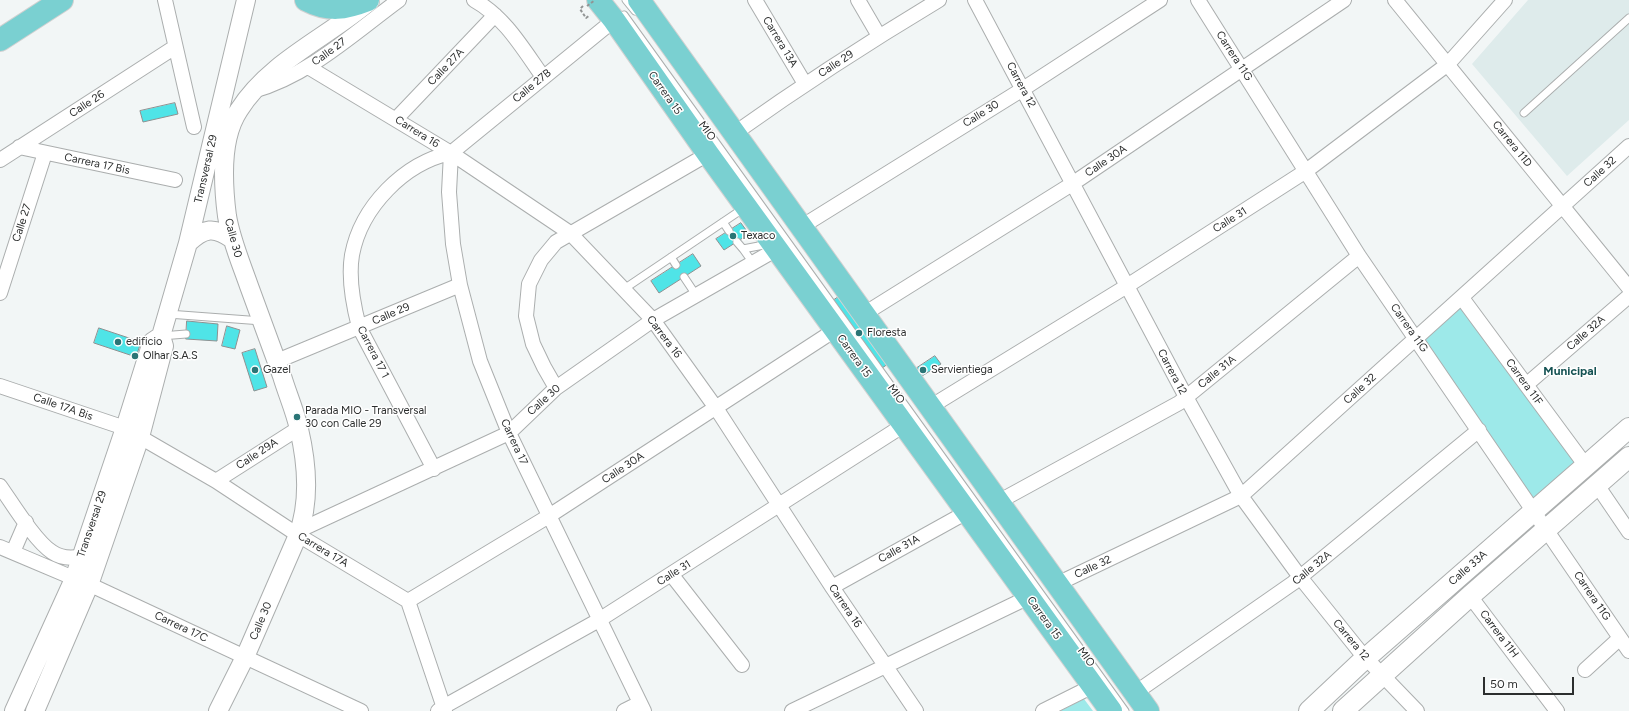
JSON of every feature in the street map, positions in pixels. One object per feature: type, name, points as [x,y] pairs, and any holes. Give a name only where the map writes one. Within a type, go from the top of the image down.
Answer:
[{"type":"main road","points":[[0,40],[62,0]]},
{"type":"main road","points":[[306,0],[315,5],[331,9],[346,8],[370,0]]},
{"type":"main road","name":"Carrera 15","points":[[593,2],[617,15],[708,154],[1111,711]]},
{"type":"main road","points":[[638,7],[735,133],[1057,584],[1133,705],[1148,711]]},
{"type":"main road","name":"Calle 33A","points":[[1309,711],[1366,658],[1533,510],[1629,428]]},
{"type":"main road","name":"Calle 33A","points":[[1342,711],[1470,596],[1629,457]]},
{"type":"street","points":[[165,0],[194,128]]},
{"type":"street","name":"Transversal 29","points":[[35,711],[81,582],[82,556],[133,432],[164,346],[161,336],[188,243],[246,0]]},
{"type":"street","name":"Calle 30","points":[[218,711],[245,657],[299,532],[304,515],[306,491],[305,466],[299,428],[277,362],[232,239],[227,216],[224,189],[224,158],[228,136],[238,111],[252,92],[269,74],[351,17],[370,0]]},
{"type":"street","name":"Calle 27","points":[[252,92],[275,84],[308,67],[399,0]]},
{"type":"street","points":[[474,0],[495,15],[509,30],[543,77]]},
{"type":"street","name":"Carrera 13A","points":[[755,0],[805,84]]},
{"type":"street","points":[[858,0],[879,36]]},
{"type":"street","name":"Calle 29","points":[[735,133],[805,84],[879,36],[939,0]]},
{"type":"street","name":"Carrera 12","points":[[975,0],[1126,286],[1241,496],[1300,577],[1366,658],[1381,676],[1417,711]]},
{"type":"street","name":"Calle 30","points":[[801,227],[1023,89],[1160,0]]},
{"type":"street","name":"Carrera 11G","points":[[1198,0],[1359,256],[1629,651]]},
{"type":"street","name":"Calle 30A","points":[[864,314],[1072,184],[1344,0]]},
{"type":"street","name":"Carrera 11D","points":[[1395,0],[1629,288]]},
{"type":"street","name":"Calle 31","points":[[930,407],[1126,286],[1306,171],[1448,64],[1505,0]]},
{"type":"street","name":"Calle 27A","points":[[396,119],[495,15]]},
{"type":"street","name":"Calle 27B","points":[[451,153],[617,15]]},
{"type":"street","name":"Calle 26","points":[[0,160],[175,47]]},
{"type":"street","name":"Carrera 16","points":[[308,67],[451,153],[570,233],[624,289],[653,320],[716,408],[832,587],[916,711]]},
{"type":"street","name":"Calle 32","points":[[1057,584],[1241,496],[1629,146]]},
{"type":"street","name":"Carrera 17 Bis","points":[[19,148],[175,180]]},
{"type":"street","name":"Calle 27","points":[[0,293],[45,153]]},
{"type":"street","name":"Carrera 17","points":[[451,153],[449,200],[453,244],[460,285],[480,361],[508,433],[642,707]]},
{"type":"street","name":"Carrera 17 1","points":[[434,469],[359,327],[351,284],[352,255],[361,224],[380,197],[404,174],[435,156],[451,153]]},
{"type":"street","points":[[556,388],[533,344],[526,316],[528,284],[542,260],[556,242],[570,233],[708,154]]},
{"type":"street","points":[[188,243],[199,233],[210,230],[222,232],[232,239]]},
{"type":"street","name":"Calle 30","points":[[299,532],[508,433],[556,388],[653,320],[752,263],[775,246]]},
{"type":"street","name":"Calle 31A","points":[[998,502],[1179,403],[1359,256]]},
{"type":"street","name":"Calle 29","points":[[277,362],[460,285]]},
{"type":"street","name":"Calle 32A","points":[[1526,385],[1629,296]]},
{"type":"street","name":"Carrera 11F","points":[[1462,298],[1586,466]]},
{"type":"street","name":"Calle 30A","points":[[408,601],[549,516],[835,330]]},
{"type":"street","name":"Calle 17A Bis","points":[[0,386],[133,432]]},
{"type":"street","name":"Calle 31","points":[[442,710],[599,620],[904,425]]},
{"type":"street","name":"Calle 29A","points":[[216,481],[299,428]]},
{"type":"street","name":"Calle 32A","points":[[1133,705],[1300,577],[1479,430]]},
{"type":"street","name":"Transversal 29","points":[[14,711],[81,582],[101,552],[133,432]]},
{"type":"street","name":"Carrera 17A","points":[[133,432],[299,532],[408,601]]},
{"type":"street","points":[[1597,485],[1629,532]]},
{"type":"street","points":[[0,486],[26,522],[51,551],[67,558],[101,552]]},
{"type":"street","name":"Calle 31A","points":[[832,587],[967,512]]},
{"type":"street","points":[[6,550],[26,522]]},
{"type":"street","name":"Carrera 17C","points":[[6,550],[81,582],[361,711]]},
{"type":"street","points":[[671,574],[742,665]]},
{"type":"street","name":"Carrera 11H","points":[[1470,596],[1557,711]]},
{"type":"street","points":[[792,711],[1029,597]]},
{"type":"street","points":[[408,601],[442,710]]},
{"type":"street","points":[[1584,670],[1620,638]]},
{"type":"street","points":[[1043,711],[1093,686]]},
{"type":"street","points":[[624,711],[642,707]]},
{"type":"lane","points":[[626,0],[638,7]]},
{"type":"lane","name":"MIO","points":[[617,15],[1133,705]]},
{"type":"lane","points":[[1524,113],[1629,18]]},
{"type":"lane","points":[[624,289],[746,207]]},
{"type":"lane","points":[[723,222],[729,231]]},
{"type":"lane","points":[[737,242],[752,263]]},
{"type":"lane","points":[[742,249],[775,246]]},
{"type":"lane","points":[[671,258],[676,265]]},
{"type":"lane","points":[[684,277],[696,295]]},
{"type":"lane","points":[[167,314],[212,320],[262,321]]},
{"type":"lane","points":[[161,336],[186,334]]},
{"type":"lane","name":"MIO","points":[[1024,551],[1133,705]]},
{"type":"shaded area","points":[[1528,0],[1629,0],[1629,120],[1567,176],[1472,64]]},
{"type":"shaded area","points":[[1462,298],[1586,466],[1533,510],[1416,338]]},
{"type":"shaded area","points":[[1084,699],[1093,711],[1060,711]]},
{"type":"building","points":[[175,103],[178,114],[143,122],[140,111]]},
{"type":"building","points":[[741,223],[749,234],[724,250],[716,239]]},
{"type":"building","points":[[693,254],[701,266],[659,293],[651,281]]},
{"type":"building","name":"Floresta","points":[[840,296],[888,364],[879,370],[831,302]]},
{"type":"building","points":[[187,321],[218,324],[217,341],[186,339]]},
{"type":"building","name":"Gazel","points":[[227,326],[240,330],[235,349],[222,346]]},
{"type":"building","name":"edificio","points":[[99,328],[141,342],[136,357],[94,343]]},
{"type":"building","name":"Gazel","points":[[255,349],[267,387],[254,391],[242,353]]},
{"type":"building","points":[[935,356],[941,364],[922,376],[917,368]]},
{"type":"place","name":"Texaco","points":[[733,236]]},
{"type":"place","name":"Floresta","points":[[859,333]]},
{"type":"place","name":"edificio","points":[[118,342]]},
{"type":"place","name":"Olhar S.A.S","points":[[135,356]]},
{"type":"place","name":"Gazel","points":[[255,370]]},
{"type":"place","name":"Servientiega","points":[[923,370]]},
{"type":"place","name":"Parada MIO - Transversal 30 con Calle 29","points":[[297,417]]},
{"type":"district","name":"Municipal","points":[[1570,371]]}]
